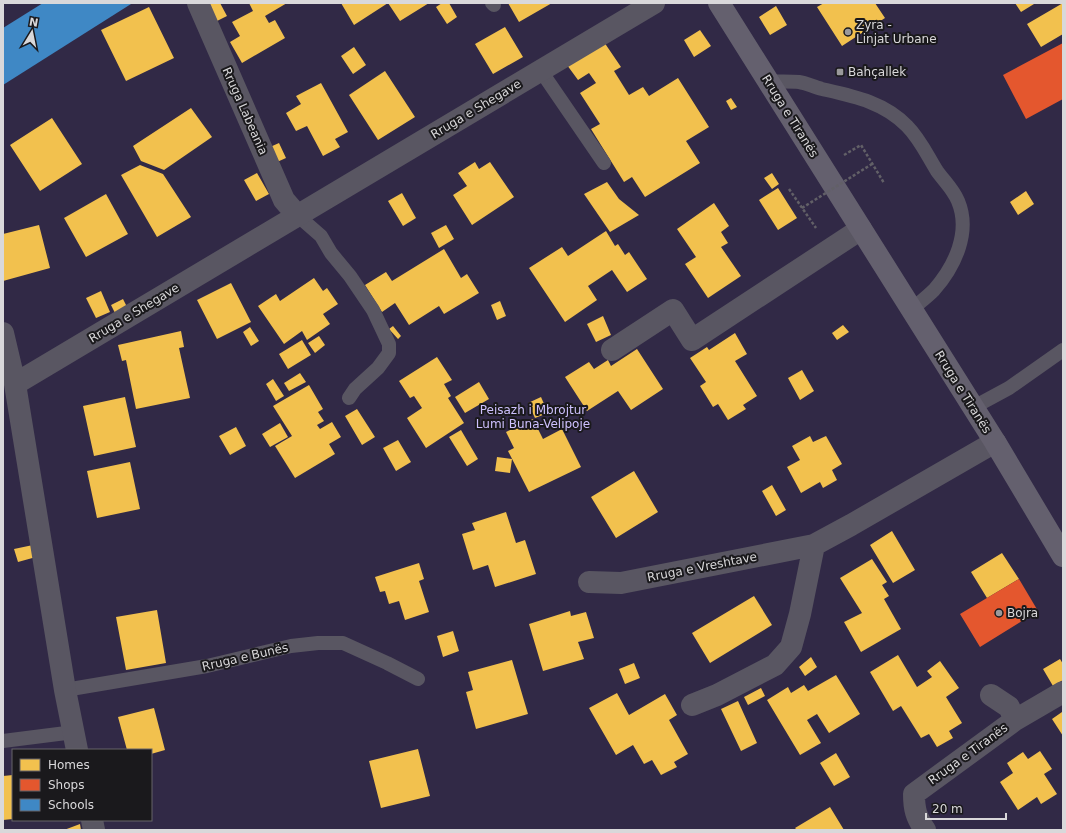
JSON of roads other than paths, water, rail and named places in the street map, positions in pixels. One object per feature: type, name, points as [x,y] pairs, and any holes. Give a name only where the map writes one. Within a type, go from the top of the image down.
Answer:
[{"type":"main road","name":"Rruga e Tiranës","points":[[719,3],[972,408],[995,442],[1063,556]]},
{"type":"street","name":"Rruga Labeania","points":[[198,3],[284,200],[297,215]]},
{"type":"street","name":"Rruga e Shegave","points":[[15,384],[654,3]]},
{"type":"street","points":[[612,350],[673,310],[692,340],[861,229]]},
{"type":"street","points":[[3,333],[15,384],[65,690],[75,741]]},
{"type":"street","name":"Rruga e Vreshtave","points":[[589,582],[621,584],[814,545],[995,442]]},
{"type":"street","points":[[692,705],[718,695],[775,665],[791,647],[800,614],[814,545]]},
{"type":"street","name":"Rruga e Tiranës","points":[[925,830],[917,819],[914,808],[914,794],[1015,720],[1063,692]]},
{"type":"street","name":"Rruga e Tiranës","points":[[991,695],[1009,707],[1015,720]]},
{"type":"lane","points":[[541,70],[604,163]]},
{"type":"lane","points":[[768,81],[800,82],[857,97],[886,109],[908,126],[924,146],[941,176],[952,189],[962,213],[960,247],[934,290],[911,310]]},
{"type":"lane","points":[[297,215],[321,236],[331,253],[350,276],[373,310],[389,344],[389,354],[378,368],[355,389],[349,398]]},
{"type":"lane","points":[[972,408],[1009,388],[1063,350]]},
{"type":"lane","name":"Rruga e Bunës","points":[[65,690],[207,666],[291,646],[318,643],[343,643],[387,662],[418,679]]},
{"type":"lane","points":[[3,741],[75,741]]},
{"type":"place","name":"Zyra - Linjat Urbane","points":[[848,32]]},
{"type":"place","name":"Bahçallek","points":[[840,72]]},
{"type":"place","name":"Bojra","points":[[999,613]]},
{"type":"park label","name":"Peisazh i Mbrojtur Lumi Buna-Velipoje","points":[[533,417]]}]
